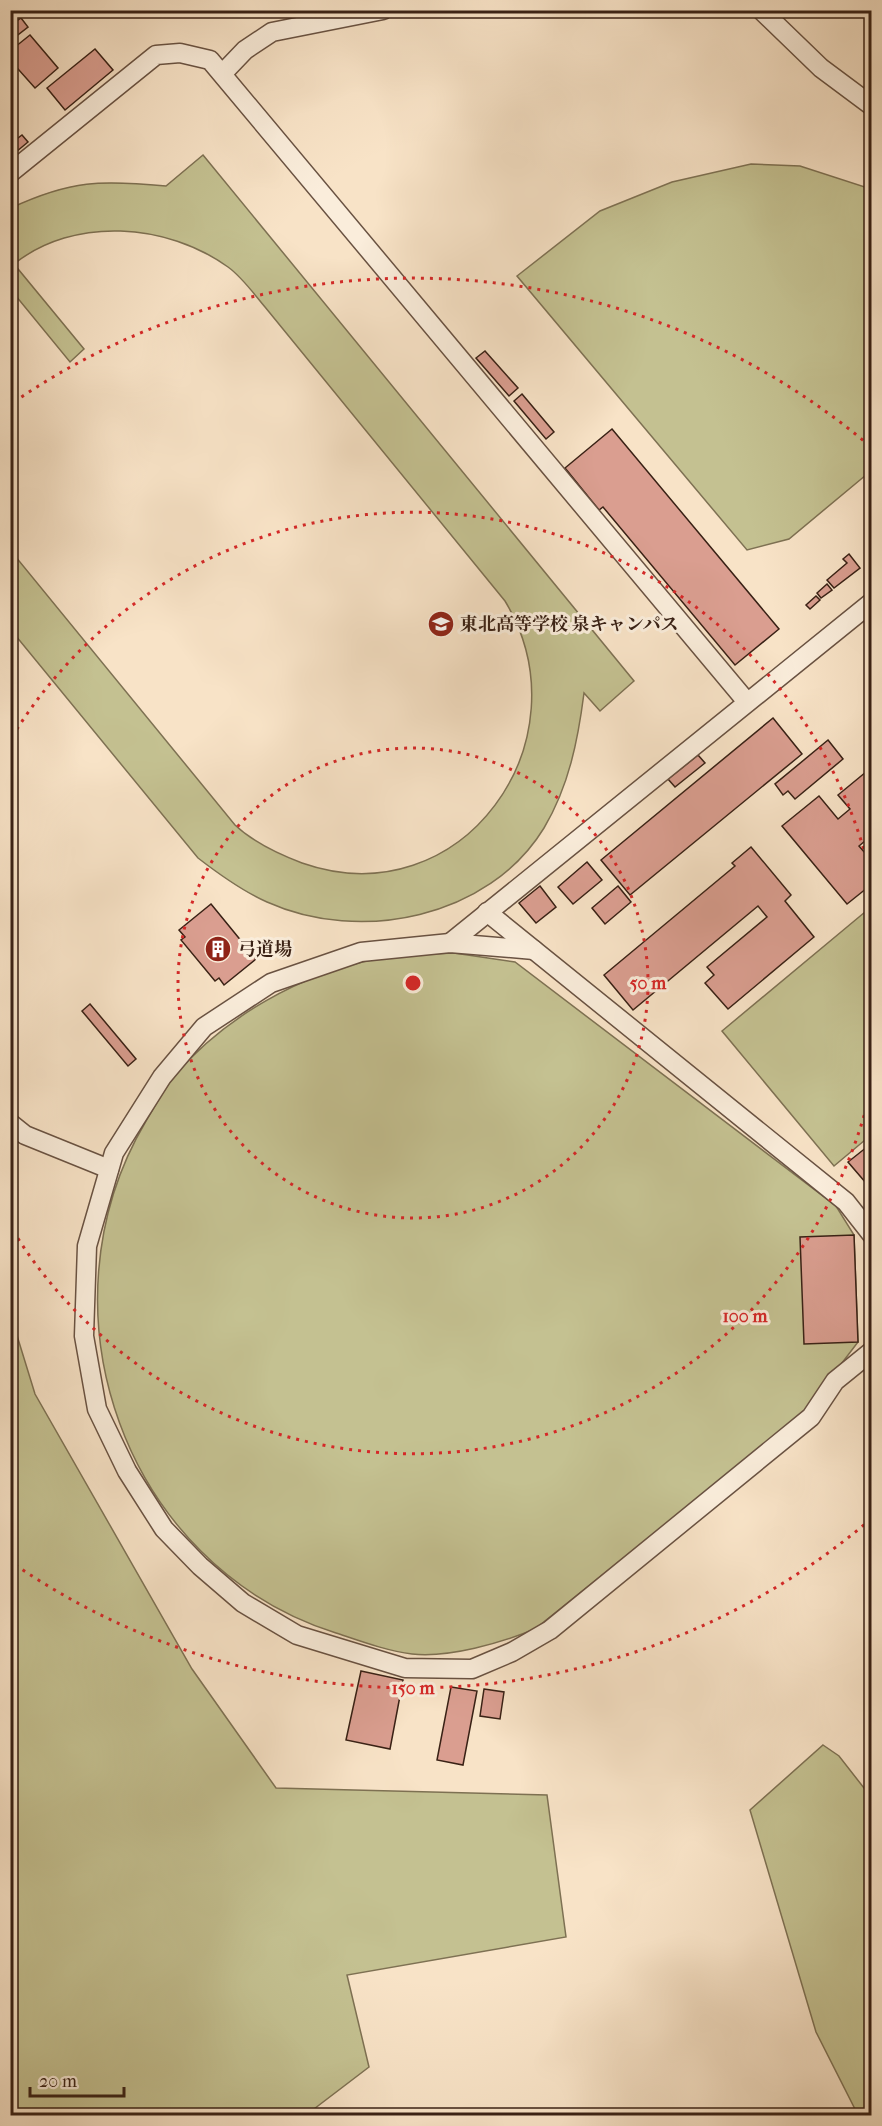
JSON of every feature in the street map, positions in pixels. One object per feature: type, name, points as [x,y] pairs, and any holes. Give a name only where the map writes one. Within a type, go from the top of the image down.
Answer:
[{"type":"lane","points":[[223,73],[245,50],[272,32],[383,10]]},
{"type":"lane","points":[[761,10],[821,68],[872,106]]},
{"type":"lane","points":[[10,173],[156,55],[180,53],[210,60],[747,702]]},
{"type":"lane","points":[[450,943],[872,602]]},
{"type":"lane","points":[[487,912],[846,1202],[872,1235]]},
{"type":"lane","points":[[534,950],[450,943],[361,952],[271,983],[261,989],[204,1027],[162,1077],[114,1153],[109,1168],[87,1246],[84,1336],[97,1409],[127,1471],[164,1529],[200,1566],[243,1603],[297,1635],[405,1668],[472,1669],[512,1652],[550,1630],[812,1417],[835,1381],[872,1351]]},
{"type":"lane","points":[[10,1123],[25,1135],[109,1168]]},
{"type":"shaded area","points":[[203,155],[634,681],[600,711],[584,693],[579,728],[560,796],[544,828],[520,859],[491,883],[457,902],[420,914],[381,921],[342,921],[303,915],[267,902],[240,888],[198,858],[11,630],[11,551],[235,825],[267,847],[302,863],[360,874],[413,865],[459,841],[495,805],[520,760],[531,708],[527,654],[505,601],[238,276],[204,252],[177,241],[149,234],[121,231],[92,232],[64,238],[38,249],[14,264],[84,349],[70,362],[11,290],[11,208],[51,192],[87,184],[123,183],[166,186]]},
{"type":"shaded area","points":[[751,164],[800,166],[871,189],[872,470],[789,539],[747,550],[517,276],[600,211],[672,182]]},
{"type":"shaded area","points":[[871,907],[871,1135],[834,1166],[722,1031]]},
{"type":"shaded area","points":[[454,953],[515,962],[836,1206],[854,1235],[858,1342],[803,1414],[535,1629],[475,1648],[427,1655],[403,1653],[336,1633],[262,1600],[201,1551],[153,1491],[120,1423],[101,1348],[99,1271],[113,1195],[146,1121],[171,1080],[195,1054],[241,1017],[266,1001],[320,975],[385,957]]},
{"type":"shaded area","points":[[11,1316],[35,1394],[192,1669],[276,1788],[547,1795],[566,1937],[347,1975],[369,2067],[306,2115],[11,2115]]},
{"type":"shaded area","points":[[823,1745],[839,1756],[871,1797],[871,2115],[858,2115],[816,2032],[750,1810]]},
{"type":"building","points":[[21,18],[28,27],[10,41],[10,26]]},
{"type":"building","points":[[30,35],[58,68],[35,88],[10,60],[10,51]]},
{"type":"building","points":[[95,49],[113,70],[65,110],[47,88]]},
{"type":"building","points":[[22,135],[28,142],[10,157],[10,144]]},
{"type":"building","points":[[485,351],[518,388],[509,396],[476,358]]},
{"type":"building","points":[[522,394],[554,432],[546,439],[514,401]]},
{"type":"building","points":[[612,429],[779,629],[735,665],[603,507],[599,510],[565,468]]},
{"type":"building","points":[[849,554],[860,568],[834,588],[827,580],[847,563],[843,559]]},
{"type":"building","points":[[827,584],[832,590],[821,598],[817,593]]},
{"type":"building","points":[[816,596],[820,600],[810,609],[806,605]]},
{"type":"building","points":[[773,718],[802,754],[630,895],[601,860]]},
{"type":"building","points":[[828,740],[843,759],[795,799],[788,791],[783,795],[775,784]]},
{"type":"building","points":[[698,755],[705,763],[675,787],[668,779]]},
{"type":"building","points":[[872,767],[872,835],[859,846],[872,861],[872,884],[847,904],[782,826],[819,796],[838,819],[850,809],[838,795]]},
{"type":"building","points":[[751,847],[791,895],[785,901],[814,937],[728,1009],[705,983],[714,975],[707,967],[767,917],[758,906],[633,1010],[604,975],[735,866],[732,863]]},
{"type":"building","points":[[587,862],[602,880],[573,904],[558,887]]},
{"type":"building","points":[[540,886],[556,907],[536,923],[519,903]]},
{"type":"building","points":[[618,886],[631,902],[605,924],[592,908]]},
{"type":"building","name":"弓道場","points":[[211,904],[256,959],[224,985],[219,978],[215,981],[181,940],[185,937],[179,930]]},
{"type":"building","points":[[90,1004],[136,1059],[128,1066],[82,1011]]},
{"type":"building","points":[[872,1143],[872,1190],[848,1162]]},
{"type":"building","points":[[854,1235],[858,1342],[804,1344],[800,1237]]},
{"type":"building","points":[[361,1671],[403,1680],[390,1749],[346,1740]]},
{"type":"building","points":[[451,1687],[477,1691],[463,1765],[437,1760]]},
{"type":"building","points":[[484,1689],[504,1692],[500,1719],[480,1716]]},
{"type":"place","name":"東北高等学校 泉キャンパス","points":[[441,624]]},
{"type":"place","name":"弓道場","points":[[218,949]]}]
